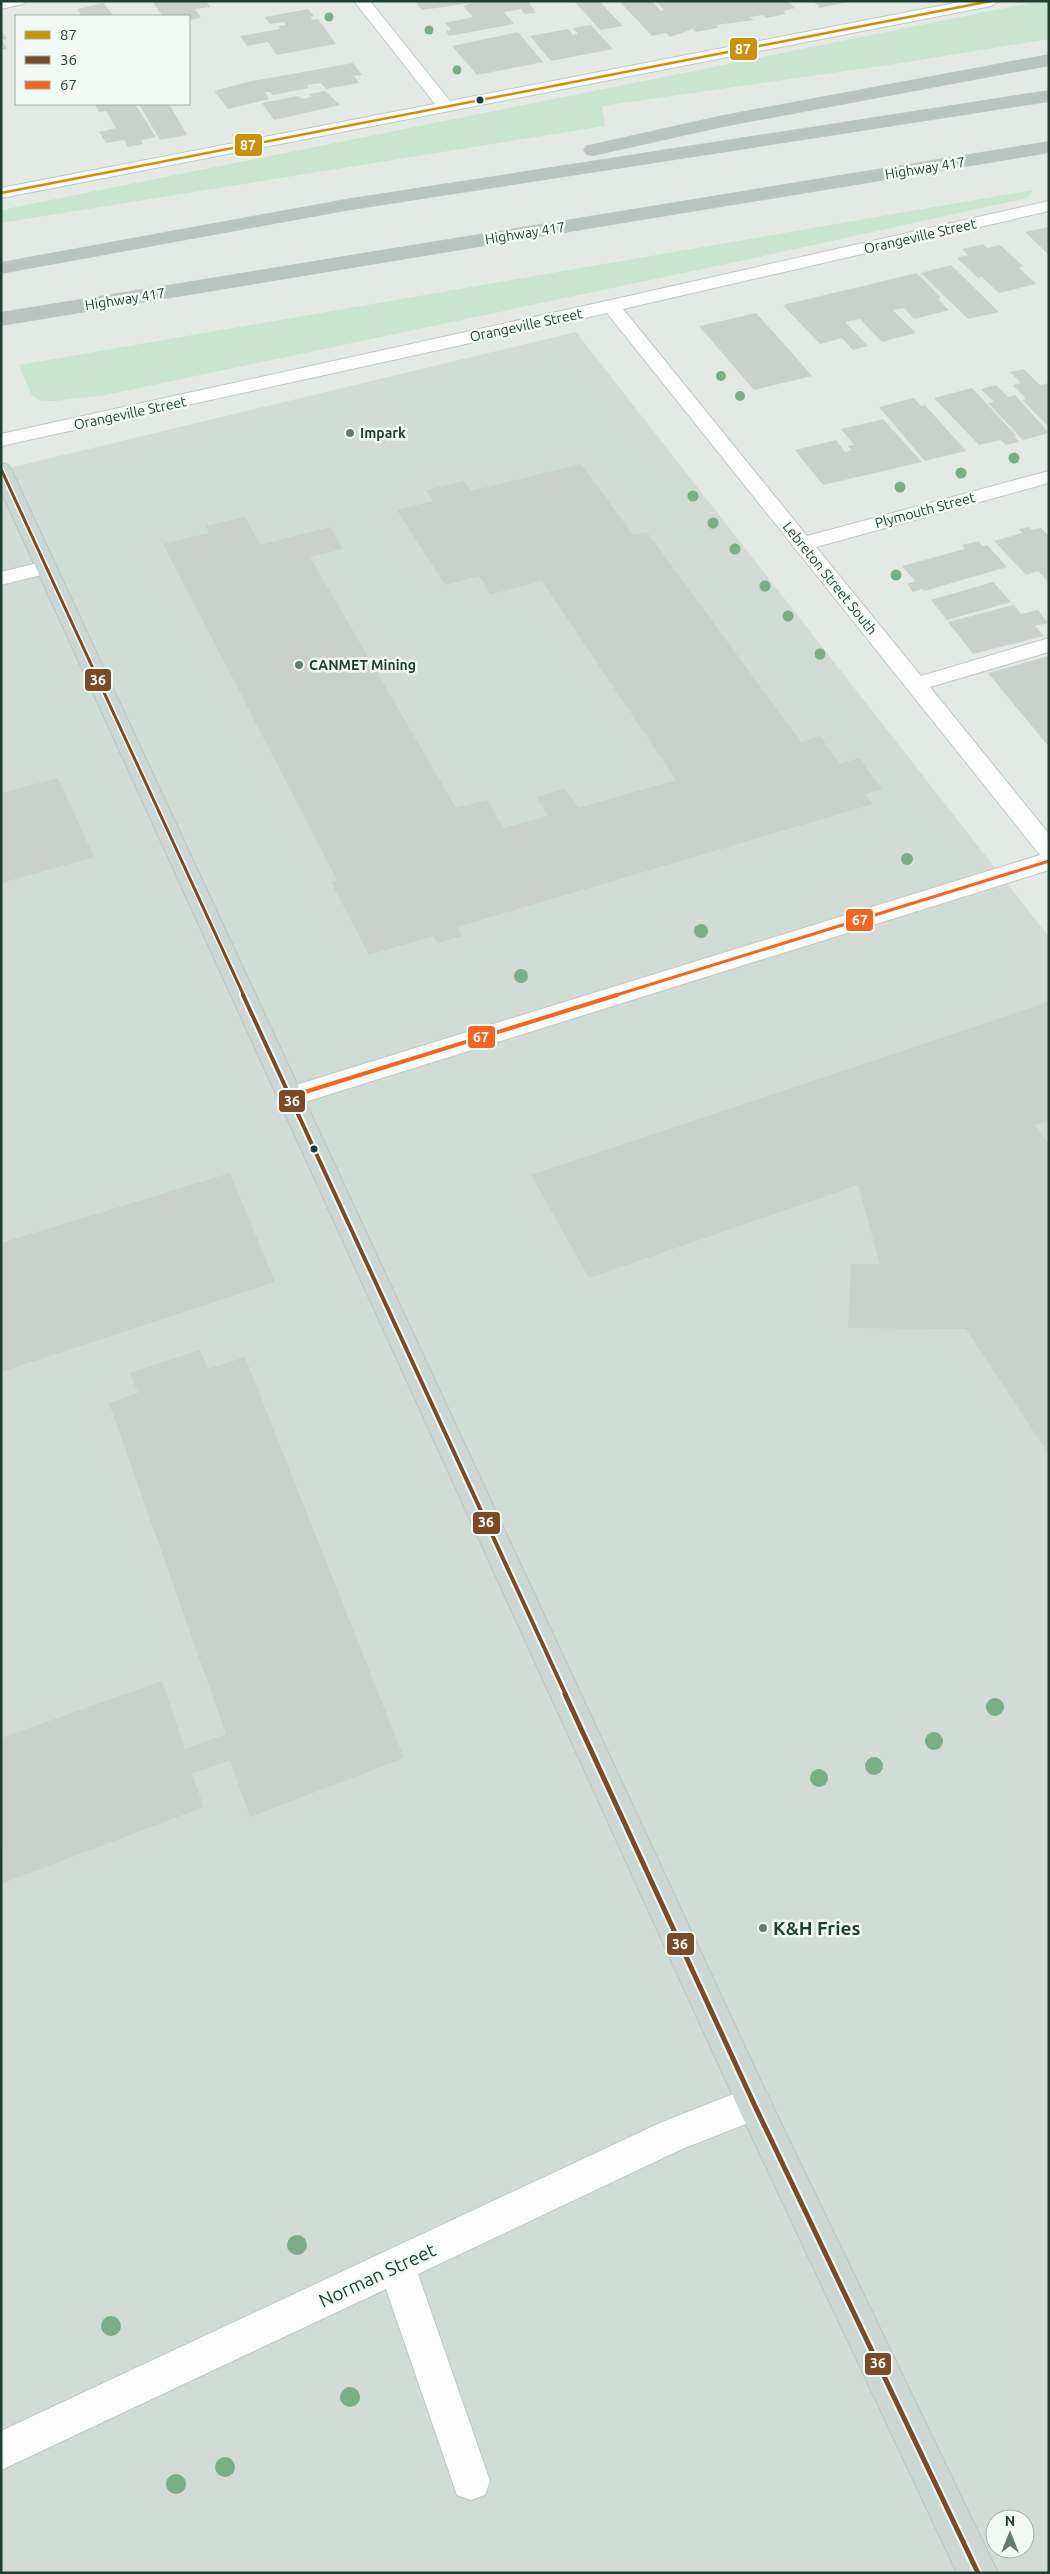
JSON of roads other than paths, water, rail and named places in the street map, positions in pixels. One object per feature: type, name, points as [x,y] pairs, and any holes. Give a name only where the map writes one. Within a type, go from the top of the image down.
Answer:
[{"type":"highway","points":[[345,205],[723,121],[1049,60]]},
{"type":"highway","points":[[1,268],[345,205],[1049,96]]},
{"type":"highway","name":"Highway 417","points":[[1,319],[1049,147]]},
{"type":"highway","points":[[932,167],[1049,157]]},
{"type":"main road","points":[[1,469],[292,1096],[754,2104],[978,2573]]},
{"type":"street","points":[[1,4],[17,1]]},
{"type":"street","points":[[362,1],[445,106]]},
{"type":"street","points":[[1,193],[445,106],[938,6],[991,1]]},
{"type":"street","name":"Orangeville Street","points":[[1,440],[611,306],[1049,206]]},
{"type":"street","name":"Lebreton Street South","points":[[611,306],[1049,850]]},
{"type":"street","name":"Plymouth Street","points":[[802,544],[1049,477]]},
{"type":"street","points":[[1,579],[46,567]]},
{"type":"street","points":[[917,684],[1049,645]]},
{"type":"street","points":[[292,1096],[1049,861]]},
{"type":"street","name":"Norman Street","points":[[1,2452],[674,2134],[754,2104]]},
{"type":"street","points":[[397,2266],[471,2481]]},
{"type":"place","name":"Impark","points":[[350,433]]},
{"type":"place","name":"CANMET Mining","points":[[299,665]]},
{"type":"place","name":"K&H Fries","points":[[763,1928]]}]
